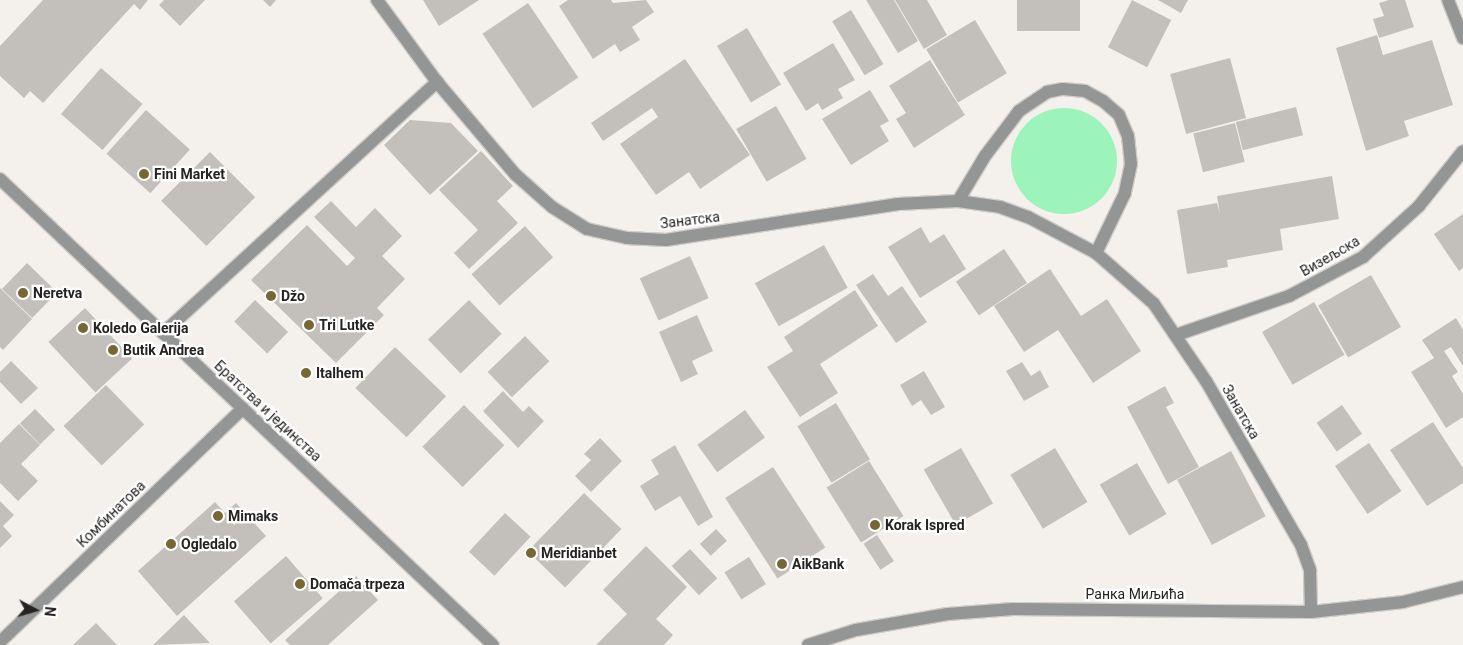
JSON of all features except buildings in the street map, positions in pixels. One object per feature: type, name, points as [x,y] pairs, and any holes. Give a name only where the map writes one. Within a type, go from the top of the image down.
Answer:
[{"type":"street","name":"Занатска","points":[[377,0],[438,82],[516,175],[552,208],[587,229],[626,238],[666,240],[898,204],[958,201],[1000,207],[1028,217],[1096,253],[1154,304],[1176,335],[1301,545],[1310,570],[1311,612]]},
{"type":"street","points":[[1448,0],[1463,38]]},
{"type":"street","points":[[162,333],[438,82]]},
{"type":"street","points":[[958,201],[985,156],[1019,110],[1047,92],[1063,89],[1085,92],[1103,101],[1119,116],[1128,136],[1131,164],[1125,193],[1096,253]]},
{"type":"street","name":"Визељска","points":[[1176,335],[1289,296],[1363,256],[1419,206],[1463,151]]},
{"type":"street","name":"Братства и јединства","points":[[0,179],[493,645]]},
{"type":"street","name":"Комбинатова","points":[[0,642],[243,408]]},
{"type":"street","name":"Ранка Миљића","points":[[808,645],[900,622],[1013,609],[1311,612],[1403,602],[1463,587]]},
{"type":"green space","points":[[1064,108],[1084,112],[1101,124],[1113,141],[1117,161],[1113,181],[1101,198],[1084,210],[1064,214],[1044,210],[1027,198],[1015,181],[1011,161],[1015,141],[1027,124],[1044,112]]},
{"type":"place","name":"Fini Market","points":[[144,174]]},
{"type":"place","name":"Neretva","points":[[23,293]]},
{"type":"place","name":"Džo","points":[[271,296]]},
{"type":"place","name":"Tri Lutke","points":[[309,325]]},
{"type":"place","name":"Koledo Galerija","points":[[83,328]]},
{"type":"place","name":"Butik Andrea","points":[[113,350]]},
{"type":"place","name":"Italhem","points":[[306,373]]},
{"type":"place","name":"Mimaks","points":[[218,516]]},
{"type":"place","name":"Korak Ispred","points":[[875,525]]},
{"type":"place","name":"Ogledalo","points":[[171,544]]},
{"type":"place","name":"Meridianbet","points":[[531,553]]},
{"type":"place","name":"AikBank","points":[[782,564]]},
{"type":"place","name":"Domača trpeza","points":[[300,584]]}]
